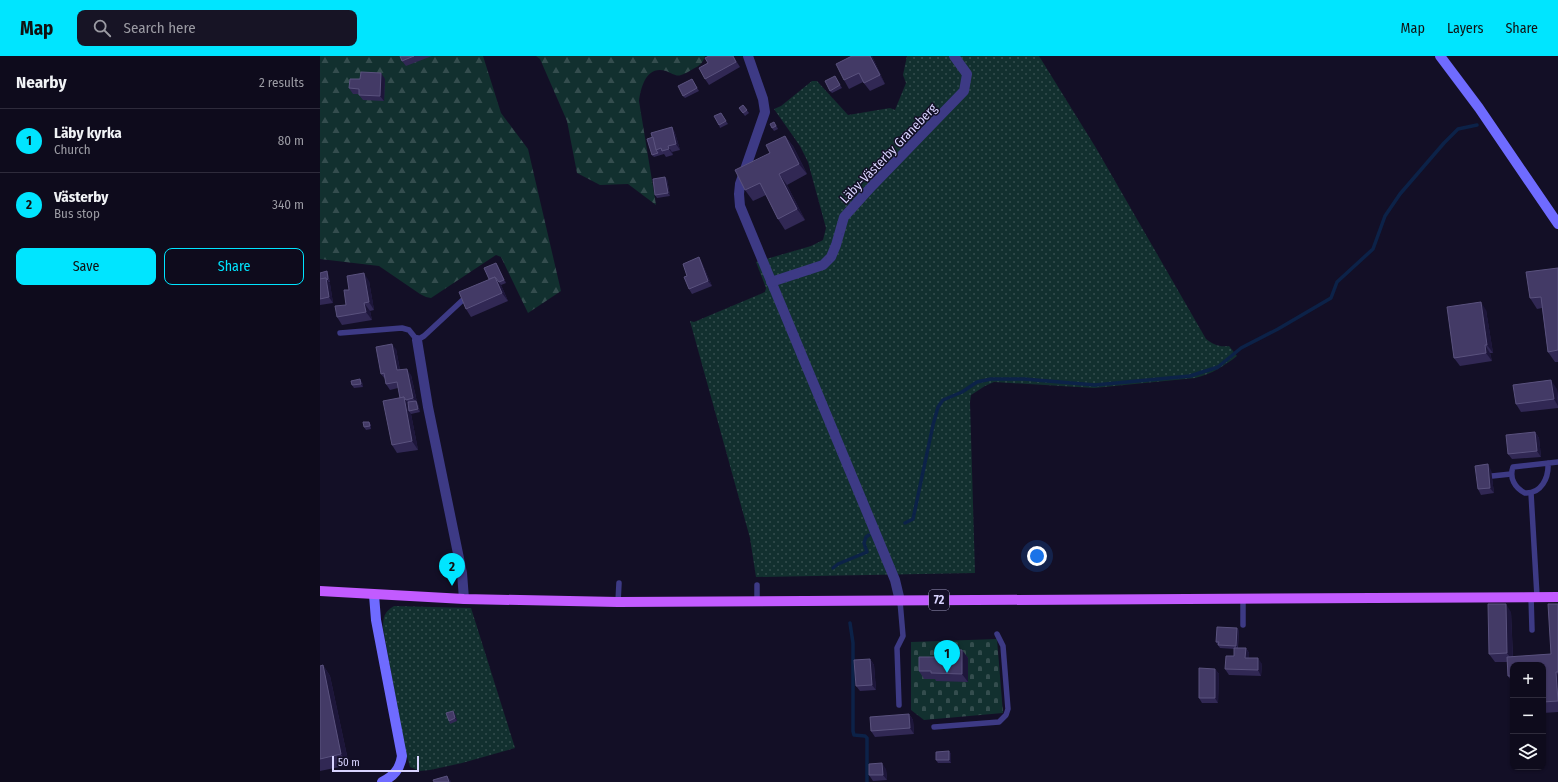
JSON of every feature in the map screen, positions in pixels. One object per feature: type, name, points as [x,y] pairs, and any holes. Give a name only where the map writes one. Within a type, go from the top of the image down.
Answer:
[{"type":"main road","name":"72","points":[[320,591],[464,599],[618,602],[1558,597]]},
{"type":"street","points":[[748,56],[763,100],[765,112],[740,184],[740,202],[771,282],[825,408],[895,580],[900,601]]},
{"type":"street","name":"Läby-Västerby Graneberg","points":[[771,282],[823,266],[830,257],[836,245],[844,217],[964,91],[967,74],[954,56]]},
{"type":"street","points":[[1440,56],[1479,108],[1558,224]]},
{"type":"street","points":[[417,340],[428,406],[462,573],[464,599]]},
{"type":"street","points":[[374,595],[376,620],[402,756],[397,772],[382,782]]},
{"type":"lane","points":[[340,333],[402,328],[409,330],[417,340],[424,336],[469,293]]},
{"type":"lane","points":[[1548,463],[1548,474],[1543,484],[1537,491],[1525,493],[1518,488],[1511,474],[1513,467],[1548,463],[1558,462]]},
{"type":"lane","points":[[1492,476],[1511,474]]},
{"type":"lane","points":[[1531,493],[1534,596],[1532,630]]},
{"type":"lane","points":[[618,602],[619,583]]},
{"type":"lane","points":[[757,585],[757,602]]},
{"type":"lane","points":[[1243,598],[1243,626]]},
{"type":"lane","points":[[899,705],[897,648],[903,636],[900,601]]},
{"type":"lane","points":[[934,727],[999,722],[1006,716],[1008,709],[1003,646],[997,634]]},
{"type":"green space","points":[[320,56],[483,56],[501,113],[528,149],[561,291],[528,313],[501,257],[496,255],[431,298],[420,294],[379,266],[320,259]]},
{"type":"green space","points":[[536,56],[705,56],[699,65],[681,75],[676,75],[666,71],[654,71],[646,78],[641,89],[639,101],[656,205],[628,184],[600,185],[577,173],[567,121],[540,59]]},
{"type":"green space","points":[[907,56],[1039,56],[1096,148],[1206,339],[1217,345],[1229,346],[1237,356],[1218,369],[1195,378],[1094,388],[994,382],[971,395],[975,573],[756,577],[750,538],[690,321],[694,322],[765,292],[766,288],[756,262],[811,246],[823,240],[826,228],[808,162],[800,146],[774,109],[781,106],[812,81],[817,81],[848,115],[890,108],[895,110],[906,83],[903,75]]},
{"type":"green space","points":[[394,606],[471,608],[515,748],[462,763],[430,770],[420,771],[410,767],[406,753],[383,628],[385,615],[388,610]]},
{"type":"green space","points":[[997,639],[1003,713],[924,720],[911,710],[911,642]]},
{"type":"building","points":[[400,56],[414,56],[402,61]]},
{"type":"building","points":[[709,56],[733,56],[736,62],[705,79],[699,68],[708,63],[705,58]]},
{"type":"building","points":[[852,56],[870,56],[880,75],[864,83],[859,73],[844,80],[836,64]]},
{"type":"building","points":[[361,72],[381,73],[380,96],[359,95],[359,89],[349,88],[350,79],[360,79]]},
{"type":"building","points":[[835,76],[840,85],[830,91],[825,81]]},
{"type":"building","points":[[692,79],[697,88],[683,96],[678,86]]},
{"type":"building","points":[[743,105],[747,110],[743,113],[739,108]]},
{"type":"building","points":[[721,113],[726,121],[719,125],[714,116]]},
{"type":"building","points":[[774,122],[776,126],[772,128],[770,124]]},
{"type":"building","points":[[672,127],[676,144],[668,146],[669,149],[662,151],[661,148],[656,150],[651,133]]},
{"type":"building","points":[[785,136],[799,164],[779,174],[797,209],[778,219],[760,183],[745,190],[735,170],[770,153],[766,145]]},
{"type":"building","points":[[653,137],[658,153],[652,155],[647,139]]},
{"type":"building","points":[[665,177],[668,193],[655,195],[653,179]]},
{"type":"building","points":[[699,257],[708,281],[689,289],[684,277],[687,276],[683,264]]},
{"type":"building","points":[[496,263],[504,280],[499,282],[495,277],[489,279],[484,268]]},
{"type":"building","points":[[1558,268],[1558,350],[1548,352],[1541,297],[1530,298],[1526,272]]},
{"type":"building","points":[[327,271],[328,279],[320,279],[320,273]]},
{"type":"building","points":[[364,273],[369,302],[364,303],[366,312],[337,317],[335,306],[346,305],[344,290],[349,290],[347,276]]},
{"type":"building","points":[[495,277],[502,293],[466,309],[459,292]]},
{"type":"building","points":[[326,278],[329,297],[320,299],[320,279]]},
{"type":"building","points":[[1481,302],[1487,345],[1485,345],[1486,353],[1454,358],[1447,307]]},
{"type":"building","points":[[392,344],[397,370],[407,369],[413,398],[406,400],[404,397],[400,398],[397,382],[386,384],[384,373],[381,374],[376,347]]},
{"type":"building","points":[[360,379],[361,384],[352,385],[351,381]]},
{"type":"building","points":[[1551,380],[1554,399],[1516,404],[1513,385]]},
{"type":"building","points":[[404,397],[412,441],[392,445],[383,401]]},
{"type":"building","points":[[416,401],[418,409],[409,411],[408,402]]},
{"type":"building","points":[[363,422],[369,422],[370,426],[364,427]]},
{"type":"building","points":[[1535,432],[1537,451],[1508,454],[1506,435]]},
{"type":"building","points":[[1488,464],[1490,488],[1478,489],[1475,466]]},
{"type":"building","points":[[1488,604],[1506,604],[1507,653],[1489,654]]},
{"type":"building","points":[[1548,604],[1558,604],[1558,672],[1556,672],[1558,701],[1546,702],[1546,662],[1510,662],[1510,676],[1508,676],[1507,657],[1551,654]]},
{"type":"building","points":[[1217,627],[1237,628],[1236,646],[1218,645],[1219,642],[1216,642]]},
{"type":"building","points":[[1234,648],[1246,648],[1245,658],[1258,658],[1258,670],[1225,669],[1226,656],[1234,656]]},
{"type":"building","points":[[948,649],[962,650],[962,674],[919,671],[919,657],[947,657]]},
{"type":"building","points":[[870,659],[872,685],[856,686],[854,660]]},
{"type":"building","points":[[323,665],[341,754],[320,759],[320,666]]},
{"type":"building","points":[[1199,668],[1215,669],[1215,698],[1199,698]]},
{"type":"building","points":[[453,711],[455,718],[449,721],[446,713]]},
{"type":"building","points":[[909,714],[910,728],[871,731],[870,717]]},
{"type":"building","points":[[949,751],[949,760],[936,760],[936,752]]},
{"type":"building","points":[[882,763],[883,775],[869,775],[869,764]]},
{"type":"building","points":[[447,776],[449,782],[434,782],[433,780]]},
{"type":"waterway","points":[[905,523],[913,519],[933,425],[938,407],[943,400],[962,392],[977,382],[991,379],[1024,379],[1095,385],[1190,376],[1218,367],[1241,348],[1278,329],[1331,298],[1337,282],[1373,249],[1385,216],[1400,194],[1458,129],[1477,125]]},
{"type":"waterway","points":[[833,568],[838,564],[867,552],[864,543],[866,537],[869,535]]},
{"type":"waterway","points":[[850,623],[853,643],[853,731],[854,735],[865,736],[867,738],[867,782]]},
{"type":"place","name":"Västerby","points":[[452,586]]},
{"type":"place","name":"Läby kyrka","points":[[947,673]]}]
